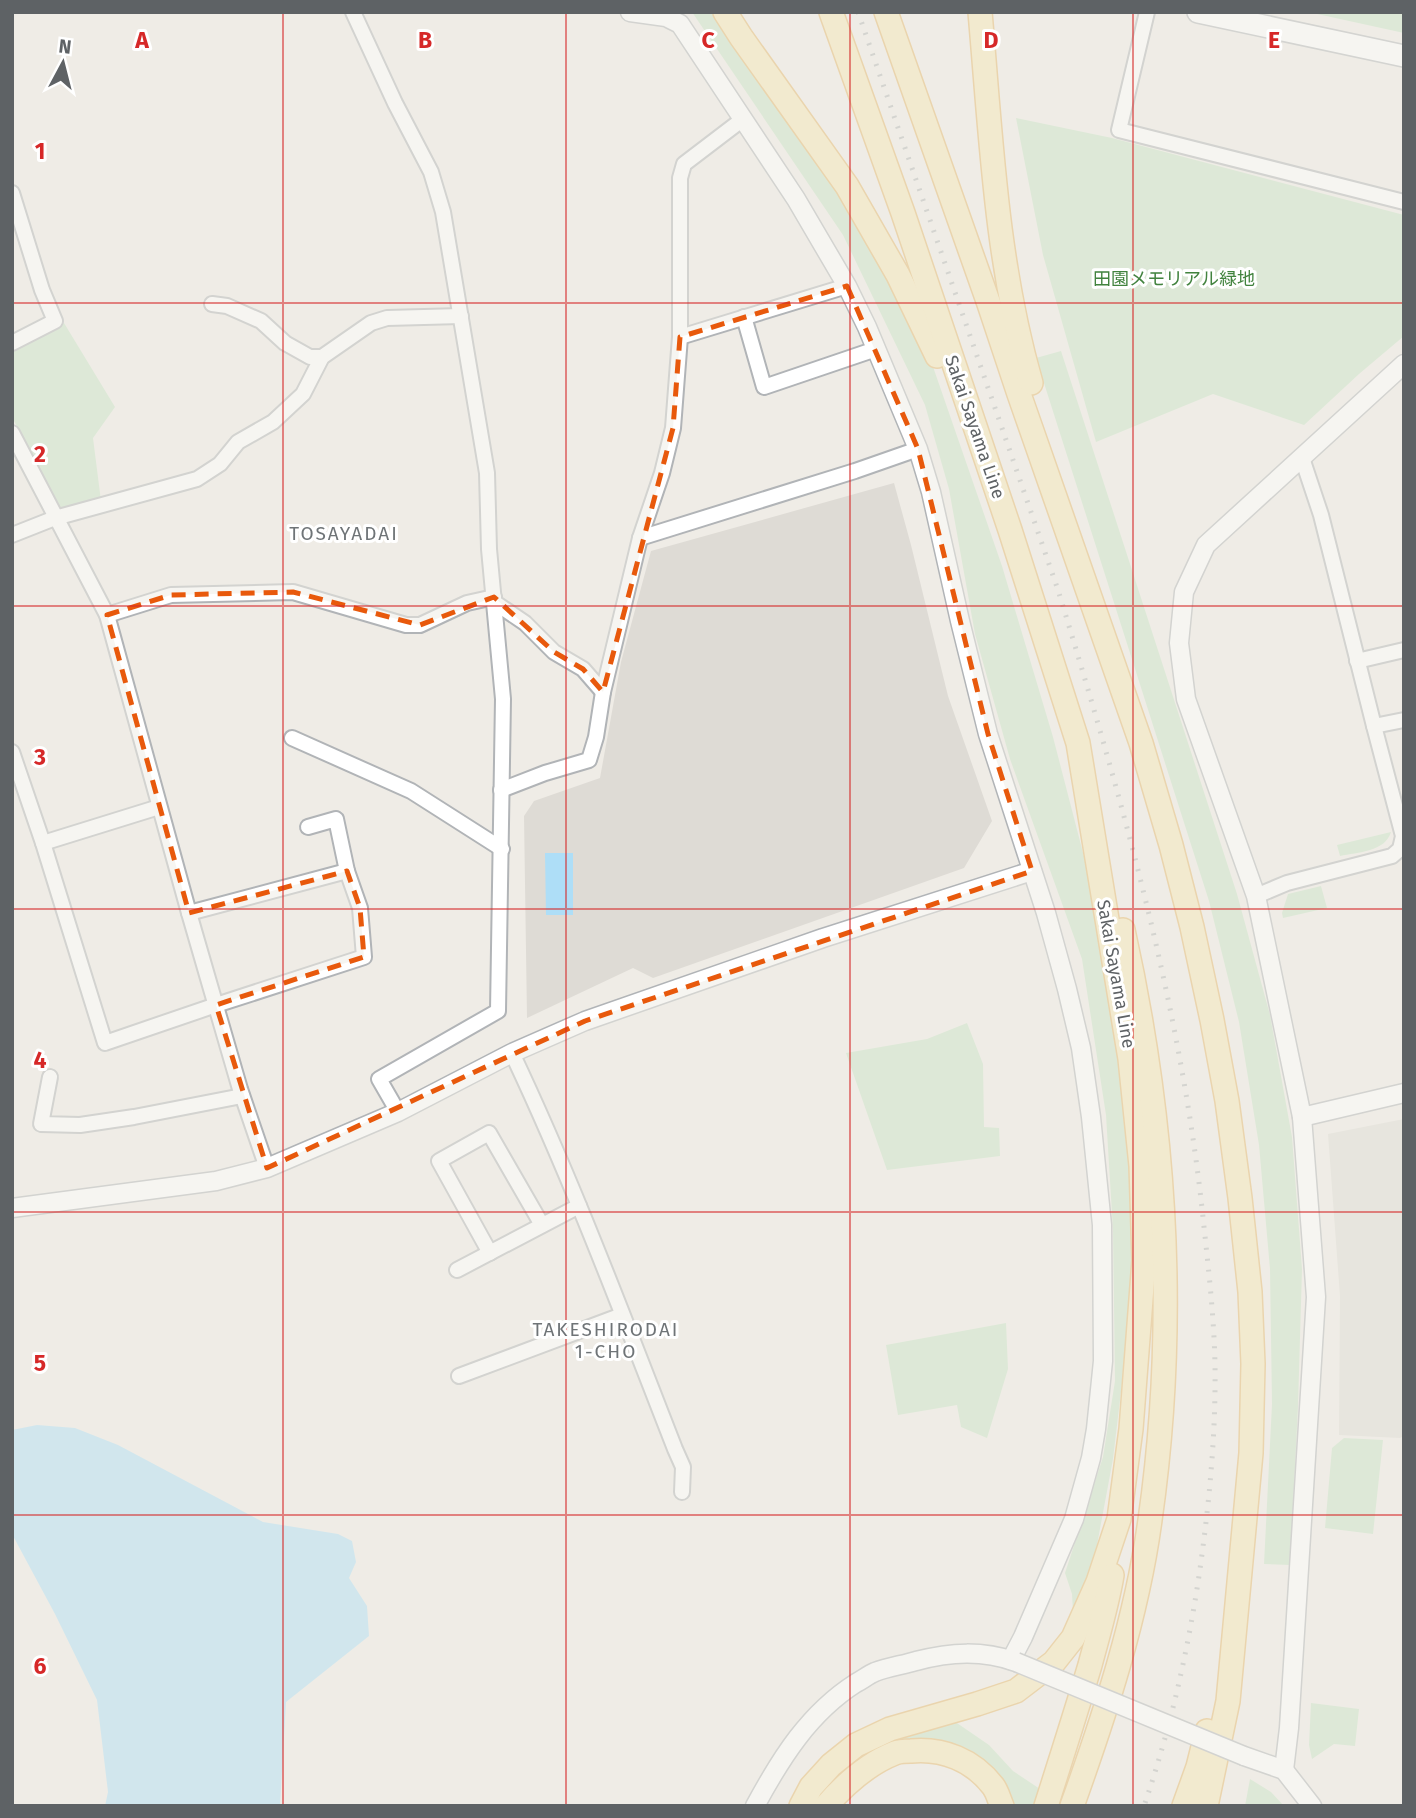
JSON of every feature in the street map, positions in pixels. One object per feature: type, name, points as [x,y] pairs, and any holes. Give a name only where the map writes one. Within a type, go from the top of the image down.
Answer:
[{"type":"main road","points":[[726,12],[847,186],[898,275],[930,338],[1010,530]]},
{"type":"main road","name":"Sakai Sayama Line","points":[[801,1806],[811,1787],[831,1765],[856,1745],[890,1729],[1016,1691],[1054,1662],[1073,1638],[1098,1582],[1119,1519],[1131,1429],[1144,1261],[1142,1166],[1130,1059],[1077,743],[1010,530],[831,12]]},
{"type":"main road","points":[[886,12],[1141,743],[1171,845],[1212,1020],[1230,1125],[1250,1293],[1253,1364],[1251,1453],[1228,1701],[1206,1806]]},
{"type":"main road","points":[[980,12],[999,228],[1018,340],[1032,388],[1034,437]]},
{"type":"main road","points":[[1198,12],[1404,56]]},
{"type":"main road","points":[[1072,1806],[1118,1665],[1150,1521],[1164,1368],[1166,1298],[1160,1162],[1146,1049],[1109,864],[1077,743]]},
{"type":"main road","points":[[1045,1806],[1071,1729],[1110,1590],[1119,1519]]},
{"type":"main road","points":[[1184,1806],[1198,1767],[1219,1685],[1245,1528]]},
{"type":"main road","points":[[826,1806],[845,1784],[868,1767],[897,1752],[922,1750],[947,1753],[974,1767],[995,1788],[1002,1806]]},
{"type":"street","points":[[353,12],[431,173],[443,212],[487,473],[489,549],[503,699],[498,1011],[379,1079],[398,1112]]},
{"type":"street","points":[[630,12],[666,17],[680,24],[796,199],[846,286],[876,349],[918,449],[931,492],[985,723],[1068,989],[1081,1048],[1091,1117],[1102,1225],[1103,1361],[1091,1458],[1074,1519],[1014,1661]]},
{"type":"street","points":[[1147,12],[1119,130],[1404,202]]},
{"type":"street","points":[[502,790],[589,760],[640,538],[662,472],[673,428],[680,337],[680,178],[684,164],[743,119]]},
{"type":"street","points":[[12,193],[42,290],[55,321],[12,343]]},
{"type":"street","points":[[680,337],[846,286]]},
{"type":"street","points":[[212,304],[227,306],[261,321],[285,343],[310,357],[322,358]]},
{"type":"street","points":[[12,535],[55,518],[197,479],[220,464],[238,442],[273,422],[303,394],[322,358],[371,324],[387,318],[461,316]]},
{"type":"street","points":[[744,317],[764,387],[876,349]]},
{"type":"street","points":[[1284,1770],[1317,1297],[1302,1117],[1256,896],[1186,699],[1179,643],[1184,592],[1206,545],[1404,364]]},
{"type":"street","points":[[12,433],[107,615],[189,913],[242,1096],[267,1168]]},
{"type":"street","points":[[640,538],[918,449]]},
{"type":"street","points":[[1256,896],[1287,883],[1392,856],[1400,849],[1403,836],[1321,515],[1303,458]]},
{"type":"street","points":[[107,615],[172,595],[293,592],[406,625],[421,625],[467,603],[494,599],[525,623],[554,652],[583,668],[603,692]]},
{"type":"street","points":[[1357,661],[1404,650]]},
{"type":"street","points":[[1374,726],[1404,720]]},
{"type":"street","points":[[292,738],[411,791],[502,849]]},
{"type":"street","points":[[12,752],[106,1044],[364,957],[360,908],[347,871],[336,819],[308,827]]},
{"type":"street","points":[[43,843],[159,807]]},
{"type":"street","points":[[189,913],[347,871]]},
{"type":"street","points":[[12,1208],[216,1181],[267,1168],[398,1112],[512,1053],[598,1016],[822,938],[1031,871]]},
{"type":"street","points":[[512,1053],[579,1206],[682,1467],[682,1492]]},
{"type":"street","points":[[50,1077],[41,1124],[80,1125],[242,1096]]},
{"type":"street","points":[[1302,1117],[1404,1093]]},
{"type":"street","points":[[490,1253],[439,1161],[489,1133],[542,1225]]},
{"type":"street","points":[[457,1270],[579,1206]]},
{"type":"street","points":[[459,1376],[622,1315]]},
{"type":"street","points":[[755,1806],[778,1764],[815,1716],[840,1694],[874,1672],[960,1652],[1014,1661],[1284,1770],[1312,1806]]},
{"type":"highlighted area","points":[[847,286],[918,449],[988,734],[1032,871],[585,1021],[267,1168],[216,1005],[364,957],[360,908],[347,871],[189,913],[107,615],[171,595],[293,592],[420,625],[494,597],[554,652],[583,669],[603,692],[673,428],[680,337]]},
{"type":"shaded area","points":[[894,483],[948,696],[992,821],[964,868],[653,978],[633,968],[527,1018],[524,816],[534,801],[600,778],[621,662],[651,551]]},
{"type":"shaded area","points":[[1404,1119],[1404,1436],[1339,1435],[1340,1296],[1328,1134]]},
{"type":"green space","points":[[692,12],[718,12],[861,226],[930,358],[1002,566],[1053,737],[1088,872],[1112,1001],[1135,1231],[1129,1324],[1113,1459],[1094,1561],[1083,1601],[1073,1612],[1072,1594],[1065,1573],[1103,1457],[1115,1381],[1113,1230],[1106,1115],[1082,959],[1010,759],[975,634],[949,489],[925,405],[843,235]]},
{"type":"green space","points":[[1308,12],[1404,12],[1404,33]]},
{"type":"green space","name":"田園メモリアル緑地","points":[[1016,118],[1112,138],[1404,215],[1404,336],[1304,425],[1213,394],[1096,442],[1043,255]]},
{"type":"green space","points":[[64,323],[115,407],[93,438],[101,501],[68,511],[57,506],[12,417],[12,350]]},
{"type":"green space","points":[[1061,351],[1237,894],[1270,1015],[1292,1137],[1302,1269],[1290,1565],[1264,1564],[1272,1404],[1270,1269],[1259,1145],[1239,1022],[1209,901],[1036,358]]},
{"type":"green space","points":[[1391,832],[1388,839],[1377,847],[1340,856],[1337,845]]},
{"type":"green space","points":[[1321,886],[1327,908],[1283,918],[1288,894]]},
{"type":"green space","points":[[967,1023],[983,1064],[984,1127],[999,1128],[1000,1156],[887,1170],[846,1053],[927,1039]]},
{"type":"green space","points":[[1006,1323],[1008,1369],[987,1438],[961,1427],[957,1405],[898,1415],[886,1345]]},
{"type":"green space","points":[[1344,1438],[1383,1440],[1373,1534],[1325,1528],[1332,1448]]},
{"type":"green space","points":[[1311,1703],[1359,1709],[1355,1746],[1334,1744],[1312,1759],[1309,1745]]},
{"type":"green space","points":[[954,1721],[989,1745],[1013,1771],[1043,1791],[1037,1806],[1011,1806],[961,1749],[928,1739],[906,1739],[886,1746],[881,1741]]},
{"type":"green space","points":[[1250,1779],[1271,1792],[1284,1806],[1245,1806]]},
{"type":"water","points":[[545,853],[573,853],[573,915],[546,915]]},
{"type":"water","points":[[37,1425],[75,1428],[118,1445],[263,1522],[338,1534],[352,1541],[356,1562],[349,1578],[367,1606],[369,1636],[286,1702],[280,1806],[105,1806],[108,1792],[97,1700],[12,1534],[12,1430]]},
{"type":"railway","points":[[858,12],[1058,590],[1082,668],[1147,905],[1181,1065],[1194,1146],[1214,1330],[1215,1391],[1211,1470],[1203,1550],[1189,1635],[1170,1721],[1144,1806]]},
{"type":"district","name":"TOSAYADAI","points":[[344,533]]},
{"type":"district","name":"TAKESHIRODAI 1-CHO","points":[[606,1340]]}]
